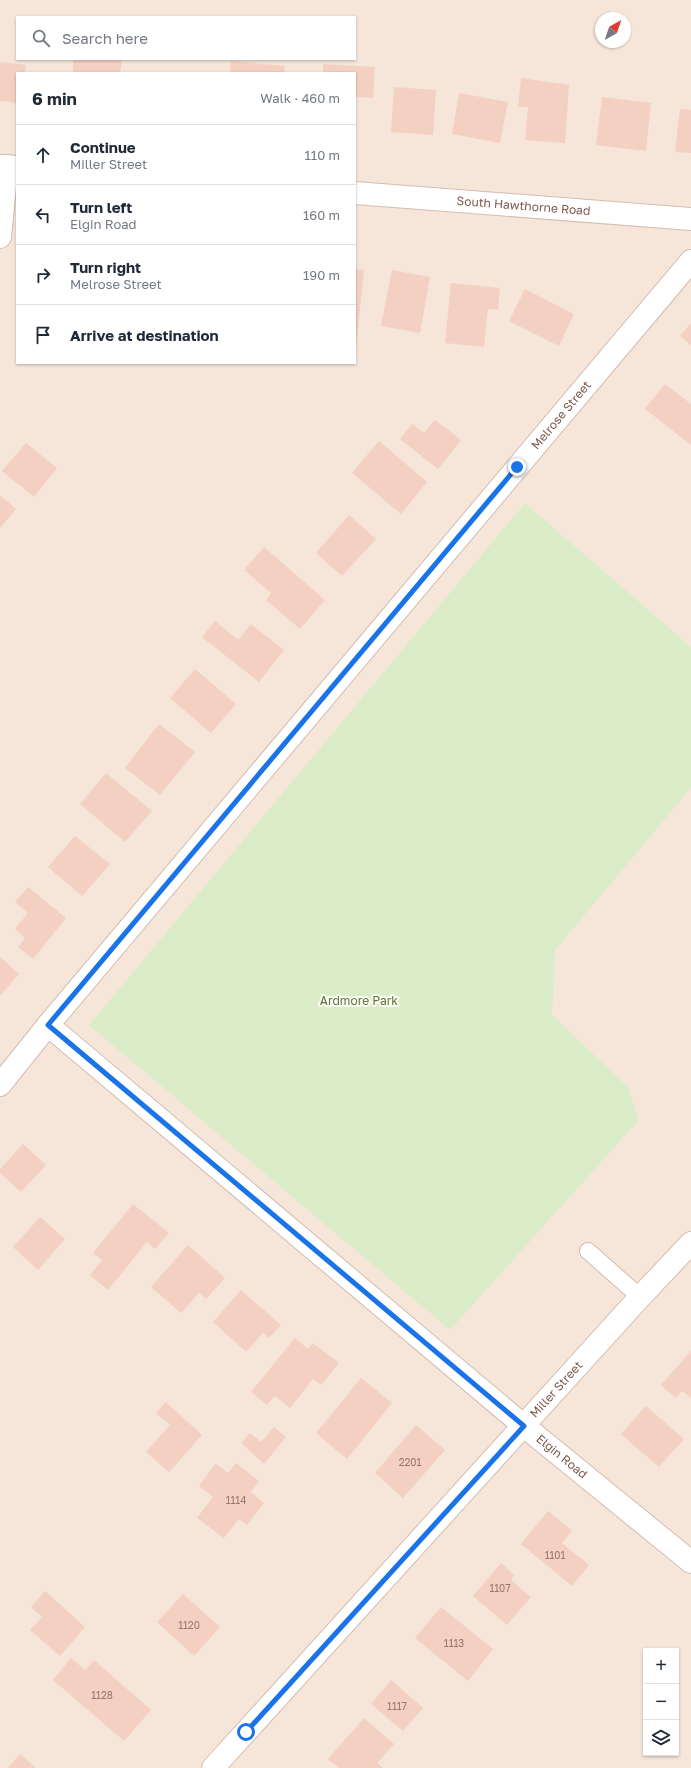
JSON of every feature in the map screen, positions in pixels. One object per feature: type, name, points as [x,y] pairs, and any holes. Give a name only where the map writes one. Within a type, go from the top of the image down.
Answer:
[{"type":"street","points":[[0,237],[8,166]]},
{"type":"street","name":"South Hawthorne Road","points":[[356,193],[691,219]]},
{"type":"street","name":"Melrose Street","points":[[0,1084],[691,261]]},
{"type":"street","name":"Elgin Road","points":[[48,1025],[524,1426],[691,1562]]},
{"type":"street","name":"Miller Street","points":[[213,1768],[640,1296],[691,1243]]},
{"type":"lane","points":[[588,1251],[640,1296]]},
{"type":"shaded area","points":[[0,0],[691,0],[691,1768],[0,1768]]},
{"type":"green space","name":"Ardmore Park","points":[[525,503],[691,647],[691,788],[555,950],[552,1015],[629,1088],[638,1121],[450,1330],[89,1025]]},
{"type":"building","points":[[73,60],[122,60],[120,72],[73,72]]},
{"type":"building","points":[[231,61],[285,66],[284,72],[230,72]]},
{"type":"building","points":[[0,62],[26,65],[25,72],[16,72],[16,103],[0,101]]},
{"type":"building","points":[[323,64],[375,67],[373,98],[356,97],[356,72],[323,72]]},
{"type":"building","points":[[521,78],[569,85],[565,143],[525,140],[528,107],[518,107]]},
{"type":"building","points":[[394,87],[436,90],[433,135],[391,132]]},
{"type":"building","points":[[459,93],[508,102],[500,143],[452,134]]},
{"type":"building","points":[[602,97],[651,103],[646,151],[596,145]]},
{"type":"building","points":[[680,109],[691,110],[691,153],[675,152]]},
{"type":"building","points":[[356,269],[364,270],[356,348]]},
{"type":"building","points":[[392,270],[430,277],[420,333],[381,326]]},
{"type":"building","points":[[451,283],[500,288],[498,310],[488,309],[484,347],[445,343]]},
{"type":"building","points":[[525,289],[574,314],[559,346],[509,321]]},
{"type":"building","points":[[691,323],[691,345],[680,336]]},
{"type":"building","points":[[665,384],[691,404],[691,445],[645,409]]},
{"type":"building","points":[[435,420],[461,440],[438,469],[400,439],[412,424],[424,433]]},
{"type":"building","points":[[379,441],[427,482],[401,514],[352,473]]},
{"type":"building","points":[[26,443],[57,468],[34,497],[2,471]]},
{"type":"building","points":[[0,495],[16,509],[0,528]]},
{"type":"building","points":[[349,515],[376,539],[342,576],[316,553]]},
{"type":"building","points":[[264,547],[325,600],[300,629],[266,600],[271,593],[244,570]]},
{"type":"building","points":[[215,621],[238,640],[251,624],[284,650],[259,682],[202,637]]},
{"type":"building","points":[[195,669],[236,704],[211,733],[170,698]]},
{"type":"building","points":[[159,724],[195,752],[160,795],[125,768]]},
{"type":"building","points":[[106,773],[152,811],[125,842],[80,804]]},
{"type":"building","points":[[75,836],[110,864],[82,896],[48,867]]},
{"type":"building","points":[[28,887],[66,918],[33,959],[18,947],[25,938],[15,929],[28,913],[15,902]]},
{"type":"building","points":[[0,957],[19,974],[0,996]]},
{"type":"building","points":[[23,1144],[46,1165],[21,1192],[0,1173],[0,1169]]},
{"type":"building","points":[[133,1204],[169,1233],[155,1249],[147,1242],[108,1290],[90,1275],[102,1260],[93,1253]]},
{"type":"building","points":[[40,1217],[65,1239],[38,1270],[13,1247]]},
{"type":"building","points":[[188,1245],[225,1278],[206,1299],[199,1293],[181,1313],[151,1287]]},
{"type":"building","points":[[241,1290],[281,1325],[269,1338],[263,1333],[246,1352],[213,1322]]},
{"type":"building","points":[[295,1338],[308,1349],[313,1343],[339,1363],[321,1385],[313,1379],[290,1408],[275,1396],[267,1405],[251,1392]]},
{"type":"building","points":[[691,1351],[691,1398],[682,1391],[676,1398],[661,1385]]},
{"type":"building","points":[[361,1378],[392,1403],[347,1459],[316,1433]]},
{"type":"building","points":[[166,1402],[202,1435],[169,1472],[146,1452],[170,1425],[156,1413]]},
{"type":"building","points":[[646,1406],[684,1439],[659,1467],[621,1434]]},
{"type":"building","points":[[416,1425],[445,1450],[403,1498],[375,1473]]},
{"type":"building","points":[[274,1427],[286,1437],[264,1464],[241,1443],[250,1433],[261,1442]]},
{"type":"building","points":[[216,1463],[228,1473],[236,1463],[259,1481],[251,1492],[264,1503],[247,1525],[239,1519],[224,1538],[197,1518],[213,1497],[199,1486]]},
{"type":"building","points":[[548,1511],[572,1531],[562,1543],[589,1565],[572,1586],[521,1544]]},
{"type":"building","points":[[501,1563],[514,1575],[511,1580],[531,1597],[507,1625],[473,1596]]},
{"type":"building","points":[[45,1591],[85,1627],[60,1656],[30,1630],[42,1617],[31,1607]]},
{"type":"building","points":[[183,1594],[220,1627],[194,1656],[157,1622]]},
{"type":"building","points":[[441,1607],[493,1649],[468,1681],[415,1638]]},
{"type":"building","points":[[71,1658],[85,1670],[94,1660],[151,1710],[124,1741],[53,1680]]},
{"type":"building","points":[[391,1680],[423,1708],[403,1731],[371,1704]]},
{"type":"building","points":[[364,1718],[394,1744],[377,1763],[383,1768],[339,1768],[328,1759]]},
{"type":"building","points":[[20,1754],[36,1768],[8,1768]]},
{"type":"route","points":[[246,1732],[524,1426],[48,1025],[517,467]]}]
